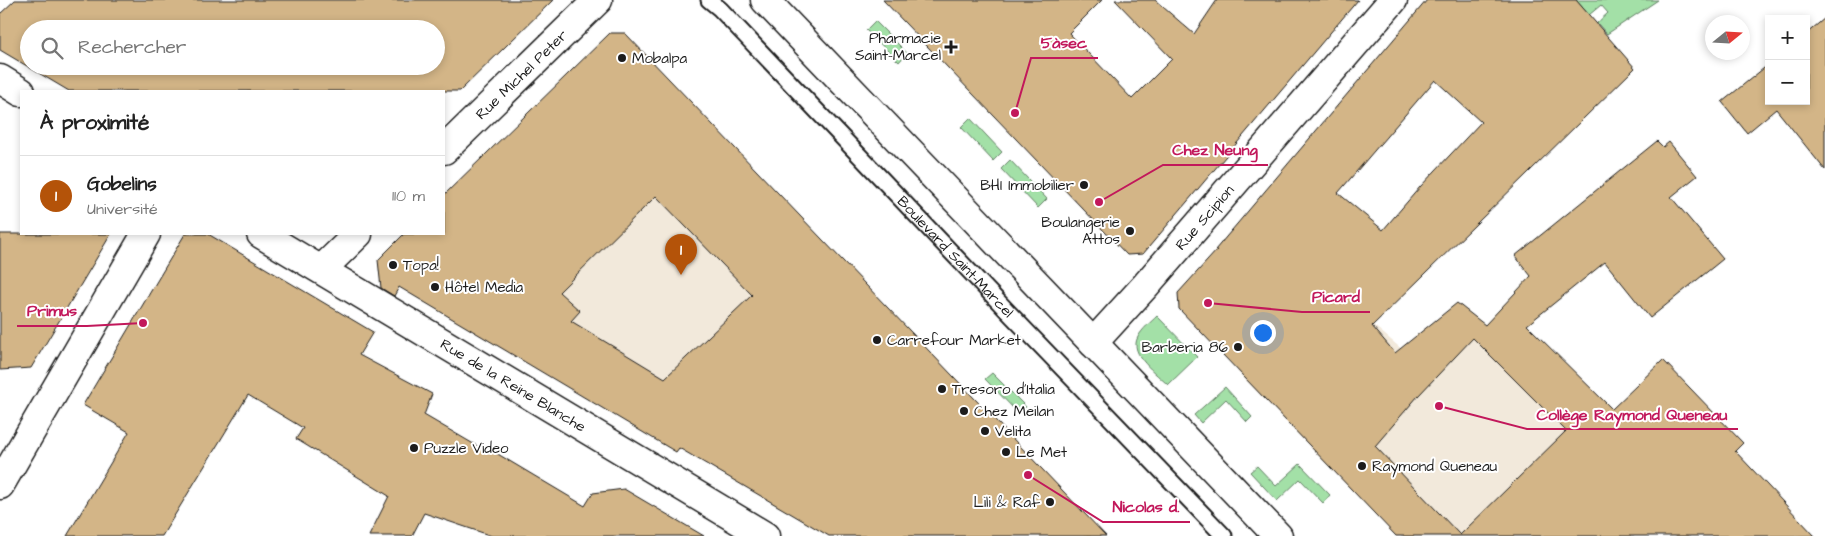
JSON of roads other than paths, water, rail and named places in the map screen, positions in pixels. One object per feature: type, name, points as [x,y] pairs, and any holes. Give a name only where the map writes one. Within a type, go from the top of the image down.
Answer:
[{"type":"street","name":"Rue Michel Peter","points":[[445,149],[598,0]]},
{"type":"street","points":[[765,0],[1278,536]]},
{"type":"street","name":"Rue Scipion","points":[[1093,343],[1146,285],[1393,0]]},
{"type":"street","points":[[0,80],[20,91]]},
{"type":"street","points":[[0,485],[145,235]]},
{"type":"street","name":"Rue de la Reine Blanche","points":[[262,235],[765,536]]},
{"type":"street","points":[[322,270],[357,235]]},
{"type":"lane","name":"Boulevard Saint-Marcel","points":[[709,0],[720,8],[1224,536]]},
{"type":"place","name":"Pharmacie Saint-Marcel","points":[[951,47]]},
{"type":"place","name":"Mobalpa","points":[[622,58]]},
{"type":"place","name":"5àsec","points":[[1015,113]]},
{"type":"place","name":"BHI Immobilier","points":[[1084,185]]},
{"type":"place","name":"Chez Neung","points":[[1099,202]]},
{"type":"place","name":"Boulangerie Attos","points":[[1130,231]]},
{"type":"place","name":"Topa!","points":[[393,265]]},
{"type":"place","name":"Gobelins","points":[[681,275]]},
{"type":"place","name":"Hôtel Media","points":[[435,287]]},
{"type":"place","name":"Picard","points":[[1208,303]]},
{"type":"place","name":"Primus","points":[[143,323]]},
{"type":"place","name":"Carrefour Market","points":[[877,340]]},
{"type":"place","name":"Barberia 86","points":[[1238,347]]},
{"type":"place","name":"Tresoro d'Italia","points":[[942,389]]},
{"type":"place","name":"Collège Raymond Queneau","points":[[1439,406]]},
{"type":"place","name":"Chez Meilan","points":[[964,411]]},
{"type":"place","name":"Velita","points":[[985,431]]},
{"type":"place","name":"Puzzle Video","points":[[414,448]]},
{"type":"place","name":"Le Met","points":[[1006,452]]},
{"type":"place","name":"Raymond Queneau","points":[[1362,466]]},
{"type":"place","name":"Nicolas d.","points":[[1028,475]]},
{"type":"place","name":"Lili & Raf","points":[[1050,502]]}]
